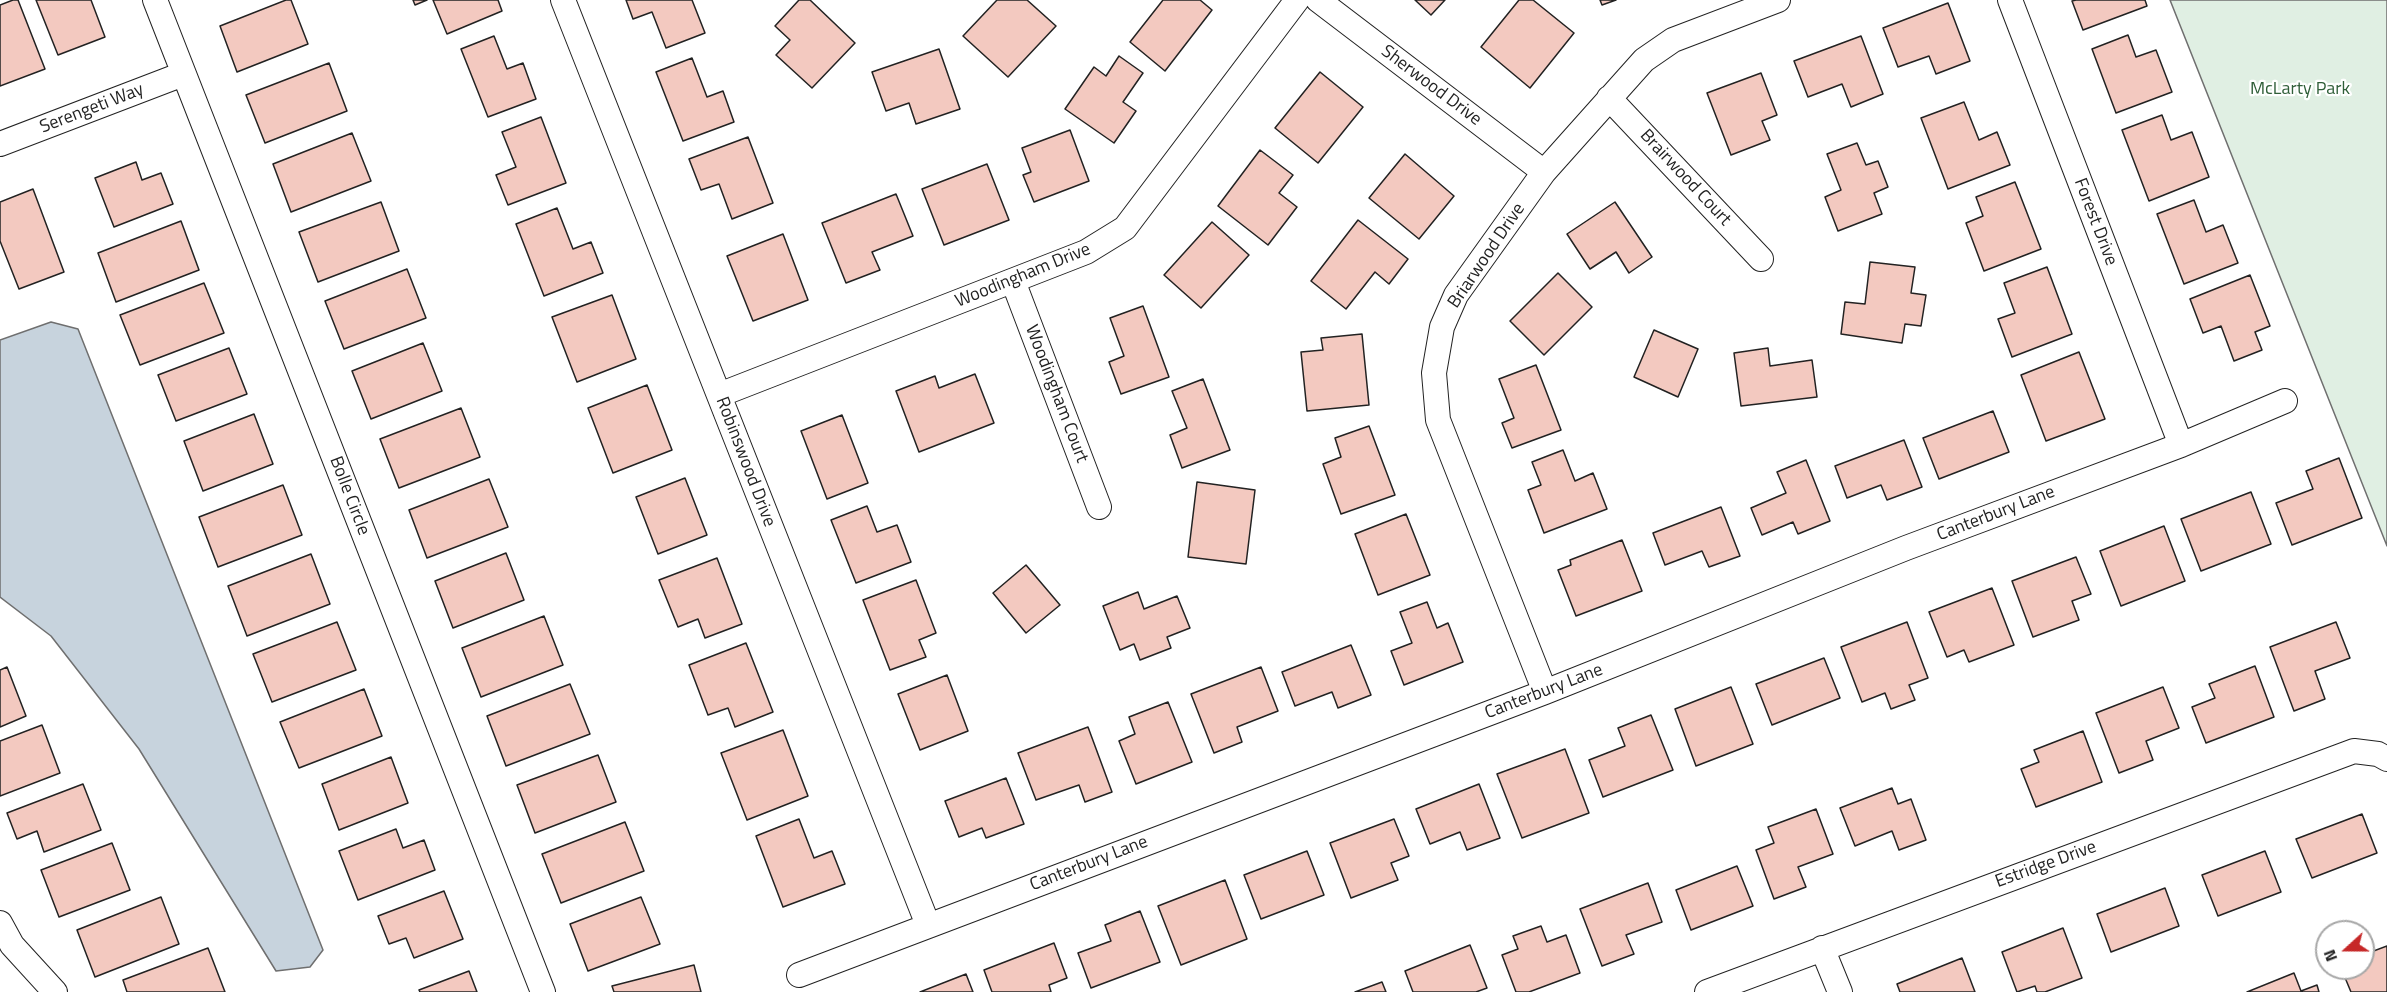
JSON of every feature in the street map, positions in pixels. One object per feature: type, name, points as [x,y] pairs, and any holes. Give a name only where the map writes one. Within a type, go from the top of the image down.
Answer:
[{"type":"street","name":"Bolle Circle","points":[[155,0],[543,992]]},
{"type":"street","name":"Robinswood Drive","points":[[563,0],[928,925]]},
{"type":"street","name":"Woodingham Drive","points":[[719,395],[1086,252],[1125,228],[1297,0]]},
{"type":"street","name":"Sherwood Drive","points":[[1318,0],[1544,172]]},
{"type":"street","name":"Briarwood Drive","points":[[1545,692],[1438,420],[1434,373],[1442,327],[1456,295],[1544,172],[1644,60],[1673,40],[1778,0]]},
{"type":"street","name":"Forest Drive","points":[[2010,0],[2181,445]]},
{"type":"street","name":"Serengeti Way","points":[[0,144],[183,74]]},
{"type":"street","name":"Brairwood Court","points":[[1609,98],[1761,259]]},
{"type":"street","name":"Woodingham Court","points":[[1013,281],[1100,507]]},
{"type":"street","name":"Canterbury Lane","points":[[799,975],[1545,692],[1906,548],[2181,445],[2285,401]]},
{"type":"street","name":"Estridge Drive","points":[[1707,992],[2354,751],[2378,754],[2387,759]]},
{"type":"street","points":[[0,923],[12,945],[55,992]]},
{"type":"street","points":[[1822,948],[1840,992]]},
{"type":"green space","name":"McLarty Park","points":[[2170,0],[2387,0],[2387,546]]},
{"type":"shaded area","points":[[51,322],[78,329],[323,950],[310,967],[276,971],[139,749],[51,636],[0,597],[0,340]]},
{"type":"building","points":[[18,0],[45,69],[0,86],[0,5]]},
{"type":"building","points":[[36,0],[91,0],[105,37],[58,55]]},
{"type":"building","points":[[291,0],[308,44],[237,72],[220,26]]},
{"type":"building","points":[[413,0],[427,0],[415,5]]},
{"type":"building","points":[[433,0],[498,0],[502,11],[447,34]]},
{"type":"building","points":[[626,0],[692,0],[705,33],[666,48],[652,12],[633,19]]},
{"type":"building","points":[[799,0],[810,0],[855,43],[812,88],[776,55],[790,40],[775,26]]},
{"type":"building","points":[[997,0],[1027,0],[1056,26],[1008,77],[963,36]]},
{"type":"building","points":[[1163,0],[1200,0],[1212,10],[1165,71],[1130,42]]},
{"type":"building","points":[[1415,0],[1445,0],[1431,15]]},
{"type":"building","points":[[1519,0],[1533,0],[1574,33],[1530,88],[1481,47]]},
{"type":"building","points":[[1600,0],[1616,0],[1602,5]]},
{"type":"building","points":[[2145,0],[2147,6],[2083,30],[2072,1]]},
{"type":"building","points":[[1948,3],[1970,61],[1936,74],[1929,56],[1898,67],[1883,28]]},
{"type":"building","points":[[2128,35],[2136,57],[2156,50],[2172,92],[2116,113],[2092,49]]},
{"type":"building","points":[[494,36],[507,69],[523,63],[536,99],[488,117],[461,49]]},
{"type":"building","points":[[1861,36],[1883,94],[1851,107],[1842,84],[1808,97],[1794,61]]},
{"type":"building","points":[[939,49],[960,109],[916,124],[909,103],[886,111],[872,72]]},
{"type":"building","points":[[1119,56],[1143,73],[1123,102],[1136,111],[1114,143],[1065,109],[1094,67],[1106,76]]},
{"type":"building","points":[[692,58],[707,97],[723,91],[734,122],[683,141],[656,72]]},
{"type":"building","points":[[329,63],[347,111],[265,143],[246,95]]},
{"type":"building","points":[[1320,72],[1363,107],[1318,163],[1275,128]]},
{"type":"building","points":[[1761,73],[1777,115],[1762,121],[1770,140],[1731,155],[1707,93]]},
{"type":"building","points":[[1964,102],[1979,140],[1997,132],[2010,165],[1948,189],[1921,118]]},
{"type":"building","points":[[2162,115],[2171,140],[2192,132],[2209,177],[2149,201],[2122,130]]},
{"type":"building","points":[[541,117],[566,183],[508,205],[496,175],[516,167],[502,132]]},
{"type":"building","points":[[1070,130],[1089,181],[1034,202],[1023,175],[1031,172],[1022,148]]},
{"type":"building","points":[[352,133],[371,181],[291,212],[273,164]]},
{"type":"building","points":[[748,137],[773,203],[732,219],[719,184],[701,190],[689,159]]},
{"type":"building","points":[[1857,143],[1866,165],[1878,161],[1888,187],[1874,193],[1882,214],[1838,231],[1825,197],[1841,190],[1827,154]]},
{"type":"building","points":[[1260,150],[1293,175],[1279,193],[1297,207],[1268,245],[1218,206]]},
{"type":"building","points":[[1405,154],[1454,196],[1419,239],[1369,198]]},
{"type":"building","points":[[136,162],[142,180],[161,173],[173,204],[114,227],[95,178]]},
{"type":"building","points":[[987,164],[1009,220],[944,245],[922,189]]},
{"type":"building","points":[[2015,182],[2041,249],[1984,271],[1966,223],[1983,216],[1976,197]]},
{"type":"building","points":[[33,189],[64,272],[19,289],[0,241],[0,202]]},
{"type":"building","points":[[896,194],[913,236],[872,252],[880,270],[846,283],[822,223]]},
{"type":"building","points":[[2194,200],[2206,232],[2223,225],[2238,263],[2184,284],[2157,214]]},
{"type":"building","points":[[381,202],[399,251],[318,282],[299,232]]},
{"type":"building","points":[[1615,202],[1652,257],[1629,273],[1616,252],[1590,269],[1567,234]]},
{"type":"building","points":[[557,208],[573,249],[591,242],[603,273],[544,296],[516,224]]},
{"type":"building","points":[[1358,220],[1408,259],[1389,284],[1375,272],[1346,309],[1311,281]]},
{"type":"building","points":[[181,221],[199,270],[116,302],[98,253]]},
{"type":"building","points":[[1212,222],[1249,255],[1201,308],[1164,275]]},
{"type":"building","points":[[783,234],[808,300],[753,321],[727,256]]},
{"type":"building","points":[[1870,262],[1915,267],[1911,293],[1926,295],[1921,326],[1905,324],[1902,343],[1841,334],[1845,302],[1865,304]]},
{"type":"building","points":[[2047,267],[2072,334],[2012,357],[1998,319],[2015,313],[2004,283]]},
{"type":"building","points":[[407,269],[426,318],[344,349],[325,301]]},
{"type":"building","points":[[1558,273],[1592,307],[1544,355],[1510,321]]},
{"type":"building","points":[[2250,275],[2270,326],[2255,332],[2262,350],[2234,361],[2221,326],[2203,333],[2190,299]]},
{"type":"building","points":[[204,283],[224,333],[140,365],[120,315]]},
{"type":"building","points":[[612,295],[636,359],[577,382],[552,317]]},
{"type":"building","points":[[1143,306],[1169,377],[1121,394],[1109,362],[1124,356],[1110,318]]},
{"type":"building","points":[[1654,330],[1698,349],[1678,397],[1634,377]]},
{"type":"building","points":[[1362,334],[1369,405],[1307,411],[1301,352],[1323,350],[1321,338]]},
{"type":"building","points":[[423,343],[442,391],[371,419],[352,371]]},
{"type":"building","points":[[229,348],[247,394],[176,421],[158,375]]},
{"type":"building","points":[[1768,348],[1770,366],[1812,360],[1817,397],[1741,406],[1734,353]]},
{"type":"building","points":[[2079,352],[2105,419],[2046,441],[2021,375]]},
{"type":"building","points":[[1536,365],[1561,430],[1512,448],[1502,423],[1514,418],[1499,379]]},
{"type":"building","points":[[975,374],[994,423],[919,452],[896,391],[935,376],[939,388]]},
{"type":"building","points":[[1203,379],[1230,450],[1182,468],[1170,435],[1187,428],[1172,391]]},
{"type":"building","points":[[647,385],[672,450],[613,473],[588,408]]},
{"type":"building","points":[[461,408],[480,457],[399,488],[380,439]]},
{"type":"building","points":[[1993,411],[2009,452],[1939,479],[1923,438]]},
{"type":"building","points":[[254,414],[273,464],[203,491],[184,441]]},
{"type":"building","points":[[842,415],[868,483],[827,499],[801,431]]},
{"type":"building","points":[[1369,426],[1395,495],[1341,514],[1323,464],[1341,457],[1335,438]]},
{"type":"building","points":[[1904,440],[1922,487],[1887,500],[1881,485],[1847,498],[1835,466]]},
{"type":"building","points":[[1563,450],[1575,481],[1593,473],[1607,509],[1544,533],[1528,490],[1541,485],[1532,462]]},
{"type":"building","points":[[2339,458],[2362,518],[2292,545],[2276,503],[2313,489],[2306,471]]},
{"type":"building","points":[[1806,460],[1830,521],[1798,534],[1793,522],[1762,535],[1751,508],[1786,493],[1777,472]]},
{"type":"building","points":[[685,478],[707,535],[658,554],[636,497]]},
{"type":"building","points":[[489,479],[508,527],[427,558],[409,510]]},
{"type":"building","points":[[1197,482],[1255,490],[1246,564],[1188,557]]},
{"type":"building","points":[[283,485],[302,535],[218,567],[199,517]]},
{"type":"building","points":[[2251,492],[2271,544],[2201,571],[2181,519]]},
{"type":"building","points":[[867,506],[877,532],[897,525],[911,562],[856,583],[831,520]]},
{"type":"building","points":[[1721,507],[1740,556],[1709,567],[1702,551],[1665,565],[1653,533]]},
{"type":"building","points":[[1406,514],[1430,575],[1378,595],[1355,534]]},
{"type":"building","points":[[2164,526],[2185,581],[2121,606],[2100,551]]},
{"type":"building","points":[[1622,540],[1642,591],[1576,616],[1558,570],[1571,565],[1570,560]]},
{"type":"building","points":[[506,553],[524,600],[453,628],[435,581]]},
{"type":"building","points":[[311,554],[330,604],[247,636],[228,586]]},
{"type":"building","points":[[2076,557],[2091,594],[2072,601],[2079,620],[2033,637],[2012,581]]},
{"type":"building","points":[[717,558],[742,624],[705,638],[698,619],[678,627],[659,580]]},
{"type":"building","points":[[1026,565],[1060,605],[1026,633],[993,593]]},
{"type":"building","points":[[916,580],[936,633],[919,640],[926,657],[890,670],[863,600]]},
{"type":"building","points":[[1992,588],[2014,645],[1969,662],[1964,650],[1947,657],[1929,612]]},
{"type":"building","points":[[1138,592],[1144,609],[1177,596],[1190,628],[1167,637],[1171,648],[1140,660],[1134,644],[1120,650],[1103,606]]},
{"type":"building","points":[[1427,602],[1437,628],[1448,623],[1463,662],[1404,685],[1391,651],[1412,643],[1400,612]]},
{"type":"building","points":[[544,616],[563,665],[481,697],[462,648]]},
{"type":"building","points":[[337,622],[356,670],[272,702],[253,654]]},
{"type":"building","points":[[1907,622],[1928,678],[1909,685],[1915,700],[1891,709],[1885,693],[1862,702],[1841,647]]},
{"type":"building","points":[[2336,622],[2350,658],[2315,671],[2325,699],[2294,711],[2270,647]]},
{"type":"building","points":[[746,643],[773,712],[735,727],[728,708],[708,715],[689,665]]},
{"type":"building","points":[[1351,645],[1371,695],[1338,708],[1332,692],[1295,706],[1282,672]]},
{"type":"building","points":[[1824,658],[1840,698],[1772,725],[1756,684]]},
{"type":"building","points":[[2255,666],[2274,717],[2206,743],[2192,707],[2215,698],[2209,684]]},
{"type":"building","points":[[7,667],[26,716],[0,727],[0,670]]},
{"type":"building","points":[[1261,667],[1278,711],[1237,727],[1242,742],[1214,753],[1191,694]]},
{"type":"building","points":[[947,675],[968,731],[920,750],[898,694]]},
{"type":"building","points":[[570,684],[590,734],[506,766],[487,716]]},
{"type":"building","points":[[1731,687],[1753,744],[1696,766],[1675,709]]},
{"type":"building","points":[[2163,687],[2179,728],[2146,741],[2153,760],[2119,773],[2096,713]]},
{"type":"building","points":[[364,689],[382,736],[299,768],[280,722]]},
{"type":"building","points":[[1168,702],[1192,762],[1136,784],[1119,741],[1135,734],[1129,717]]},
{"type":"building","points":[[1651,715],[1673,770],[1603,797],[1589,760],[1625,746],[1618,728]]},
{"type":"building","points":[[42,725],[60,773],[0,796],[0,741]]},
{"type":"building","points":[[1088,727],[1112,792],[1085,802],[1079,785],[1036,800],[1018,753]]},
{"type":"building","points":[[783,730],[808,796],[747,820],[721,753]]},
{"type":"building","points":[[2083,731],[2102,782],[2036,807],[2021,769],[2039,762],[2034,750]]},
{"type":"building","points":[[1565,749],[1589,813],[1522,838],[1497,774]]},
{"type":"building","points":[[598,755],[616,802],[535,833],[517,785]]},
{"type":"building","points":[[391,757],[408,803],[339,830],[322,784]]},
{"type":"building","points":[[1006,778],[1024,824],[986,838],[982,828],[959,837],[945,801]]},
{"type":"building","points":[[83,784],[101,830],[44,852],[37,831],[17,839],[7,813]]},
{"type":"building","points":[[1479,784],[1500,838],[1467,850],[1460,832],[1430,844],[1416,809]]},
{"type":"building","points":[[1892,788],[1898,804],[1911,799],[1926,840],[1899,850],[1892,831],[1855,846],[1840,808]]},
{"type":"building","points":[[1816,809],[1833,854],[1798,867],[1806,887],[1774,899],[1756,850],[1774,843],[1768,827]]},
{"type":"building","points":[[2362,814],[2377,853],[2312,878],[2296,839]]},
{"type":"building","points":[[799,819],[814,858],[832,851],[845,884],[783,907],[756,836]]},
{"type":"building","points":[[1394,819],[1409,856],[1391,863],[1398,880],[1351,898],[1330,843]]},
{"type":"building","points":[[625,822],[644,871],[561,903],[542,854]]},
{"type":"building","points":[[396,829],[403,848],[424,840],[435,870],[358,900],[339,851]]},
{"type":"building","points":[[112,843],[130,890],[59,917],[41,870]]},
{"type":"building","points":[[1307,851],[1324,895],[1261,919],[1244,875]]},
{"type":"building","points":[[2265,851],[2281,892],[2218,916],[2202,875]]},
{"type":"building","points":[[1737,866],[1753,906],[1691,930],[1676,890]]},
{"type":"building","points":[[1225,880],[1247,939],[1181,965],[1158,906]]},
{"type":"building","points":[[1648,883],[1662,922],[1626,935],[1634,954],[1602,966],[1580,909]]},
{"type":"building","points":[[2165,888],[2179,926],[2111,952],[2097,914]]},
{"type":"building","points":[[444,891],[463,939],[414,958],[406,938],[389,944],[378,916]]},
{"type":"building","points":[[161,897],[179,944],[95,977],[77,930]]},
{"type":"building","points":[[641,897],[660,944],[588,971],[570,924]]},
{"type":"building","points":[[1140,911],[1160,962],[1091,988],[1078,953],[1111,941],[1105,925]]},
{"type":"building","points":[[1541,926],[1547,942],[1566,935],[1580,973],[1529,992],[1516,992],[1502,955],[1518,949],[1513,936]]},
{"type":"building","points":[[2063,928],[2082,978],[2045,992],[2037,992],[2035,986],[2017,992],[2002,952]]},
{"type":"building","points":[[1054,943],[1067,978],[1049,985],[1051,992],[992,992],[984,970]]},
{"type":"building","points":[[1470,945],[1487,988],[1476,992],[1413,992],[1405,971]]},
{"type":"building","points":[[2387,946],[2387,992],[2351,992],[2346,980],[2375,980],[2375,950]]},
{"type":"building","points":[[208,948],[225,992],[127,992],[123,980]]},
{"type":"building","points":[[1962,958],[1975,992],[1900,992],[1897,984]]},
{"type":"building","points":[[694,965],[701,992],[614,992],[612,986]]},
{"type":"building","points":[[469,971],[477,992],[420,992],[419,990]]},
{"type":"building","points":[[2294,973],[2301,991],[2317,985],[2319,992],[2247,992]]},
{"type":"building","points":[[966,974],[973,992],[920,992]]},
{"type":"building","points":[[1382,982],[1386,992],[1355,992]]}]
